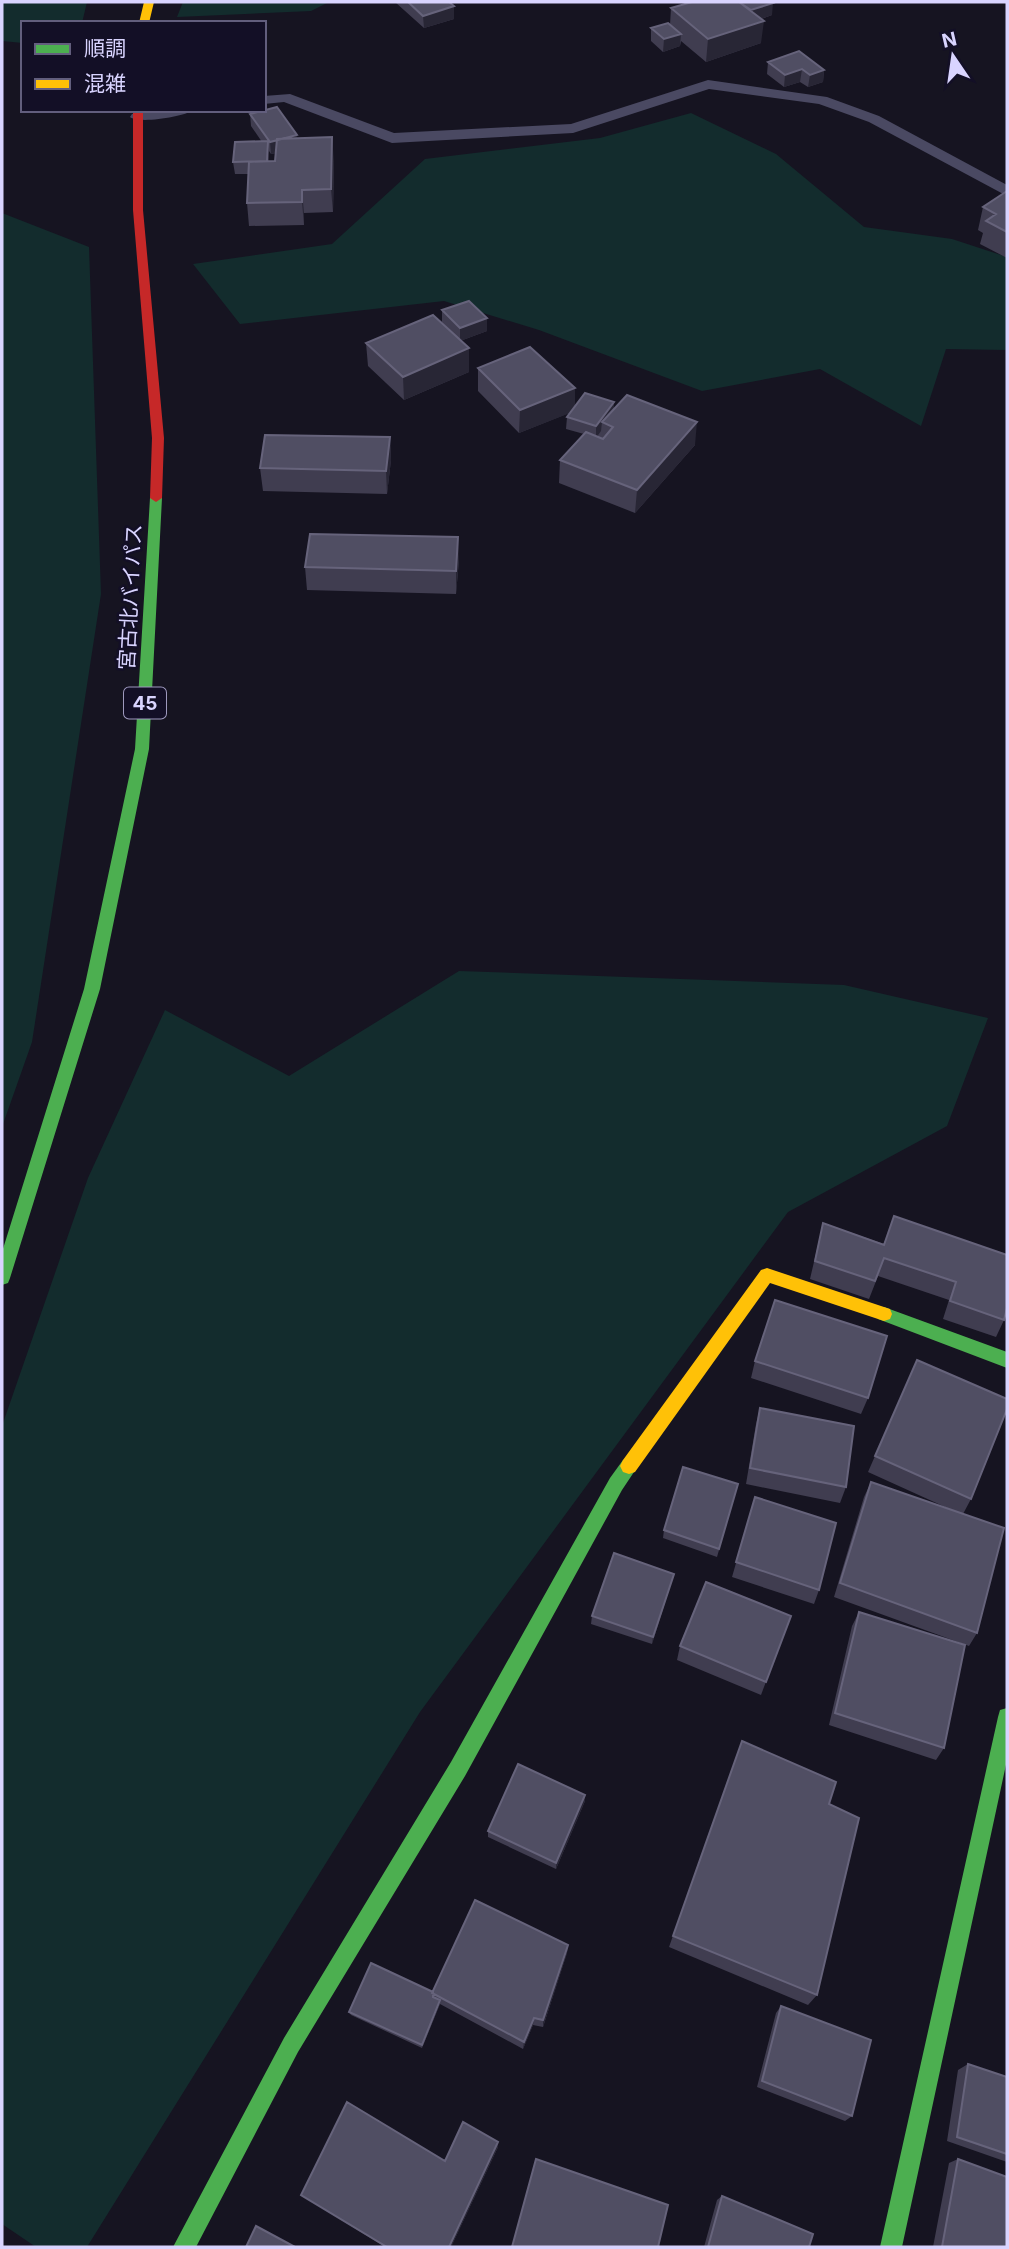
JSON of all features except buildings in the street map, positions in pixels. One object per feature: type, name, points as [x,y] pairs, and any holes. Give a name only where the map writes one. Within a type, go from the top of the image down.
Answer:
[{"type":"main road","points":[[144,21],[149,2]]},
{"type":"main road","name":"宮古北バイパス","points":[[2,1278],[92,989],[142,749],[153,588],[158,438],[138,210],[137,114]]},
{"type":"main road","points":[[184,2247],[291,2045],[458,1769],[616,1484],[767,1275],[931,1330],[1007,1360]]},
{"type":"main road","points":[[891,2247],[1007,1717]]},
{"type":"lane","points":[[266,100],[285,97],[392,138],[573,128],[708,84],[822,100],[874,119],[1007,191]]},
{"type":"lane","points":[[137,114],[162,112]]},
{"type":"green space","points":[[2,2],[87,2],[82,21],[21,21],[21,43],[2,41]]},
{"type":"green space","points":[[183,2],[329,2],[311,11],[177,17]]},
{"type":"green space","points":[[691,113],[776,154],[864,227],[952,239],[1007,257],[1007,350],[946,349],[921,426],[820,369],[702,391],[539,330],[444,301],[240,324],[193,264],[332,244],[425,159],[600,138]]},
{"type":"green space","points":[[2,213],[89,247],[101,594],[32,1042],[2,1127]]},
{"type":"green space","points":[[459,971],[844,985],[988,1018],[947,1126],[788,1212],[420,1712],[87,2247],[36,2247],[2,2224],[2,1426],[88,1178],[165,1010],[289,1076]]},
{"type":"traffic: fast","points":[[2,1278],[92,989],[142,749],[156,498]]},
{"type":"traffic: fast","points":[[884,1314],[1007,1360]]},
{"type":"traffic: fast","points":[[184,2247],[291,2045],[458,1769],[616,1484],[629,1466]]},
{"type":"traffic: fast","points":[[891,2247],[1007,1717]]},
{"type":"traffic: slow","points":[[144,21],[149,2]]},
{"type":"traffic: slow","points":[[629,1466],[767,1275],[884,1314]]},
{"type":"traffic: jam","points":[[138,112],[138,210],[158,438],[156,498]]}]
